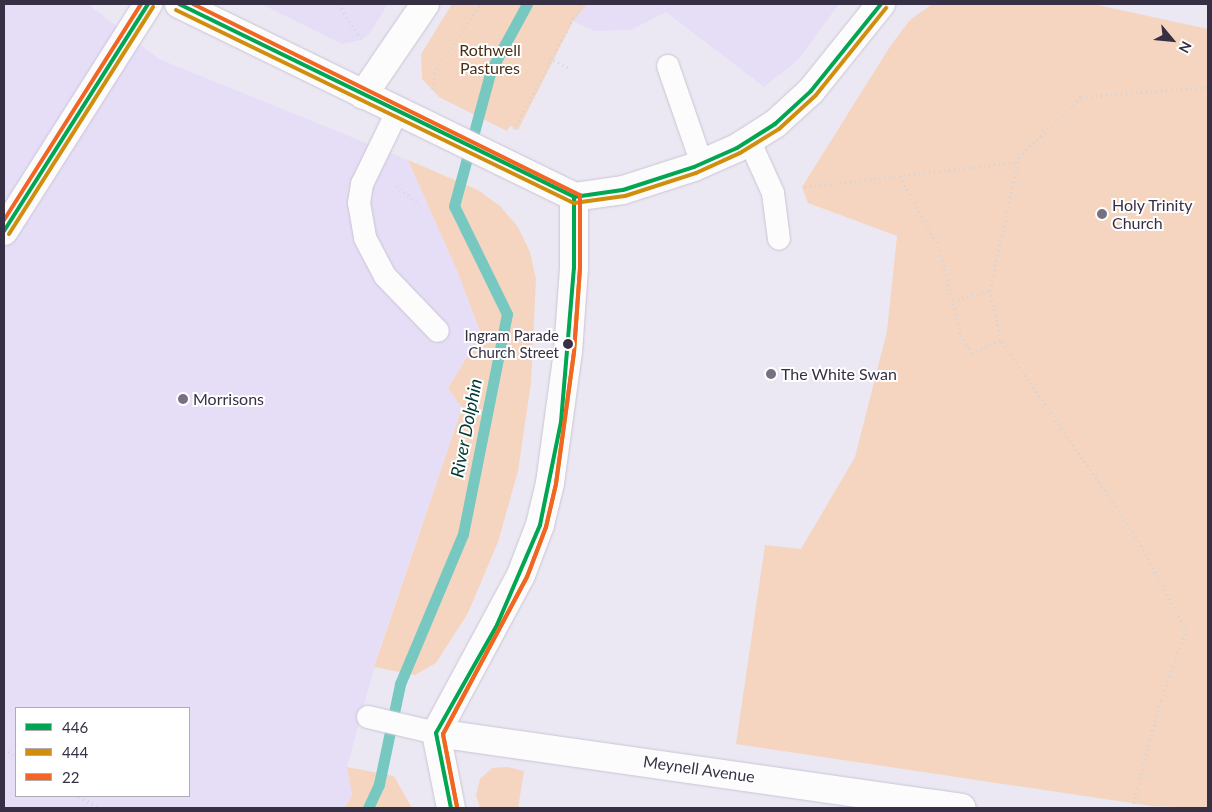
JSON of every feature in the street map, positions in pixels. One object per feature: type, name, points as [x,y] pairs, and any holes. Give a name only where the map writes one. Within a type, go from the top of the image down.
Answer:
[{"type":"street","points":[[4,231],[148,4]]},
{"type":"street","points":[[179,4],[397,112],[498,159],[574,198],[623,190],[702,164],[749,140],[775,124],[811,91],[881,4]]},
{"type":"street","points":[[364,95],[425,4]]},
{"type":"street","points":[[451,808],[436,733],[497,625],[521,575],[540,525],[561,422],[574,268],[574,198]]},
{"type":"street","name":"Meynell Avenue","points":[[436,733],[962,808]]},
{"type":"lane","points":[[668,66],[702,164]]},
{"type":"lane","points":[[397,112],[362,184],[359,204],[365,238],[385,276],[438,331]]},
{"type":"lane","points":[[749,140],[773,193],[779,239]]},
{"type":"lane","points":[[368,717],[436,733]]},
{"type":"path","points":[[430,128],[434,73],[480,4]]},
{"type":"path","points":[[498,159],[549,58],[581,4]]},
{"type":"path","points":[[549,58],[569,68]]},
{"type":"path","points":[[1132,808],[1161,700],[1186,630],[1136,536],[1001,340],[990,290],[1019,157],[1081,97],[1208,88]]},
{"type":"path","points":[[773,193],[1018,162]]},
{"type":"path","points":[[900,176],[940,250],[961,335],[972,353],[1001,340]]},
{"type":"path","points":[[953,301],[990,290]]},
{"type":"path","points":[[4,748],[15,755]]},
{"type":"path","points":[[81,797],[99,808]]},
{"type":"shaded area","name":"Morrisons","points":[[4,4],[88,4],[159,59],[408,160],[458,273],[481,334],[448,388],[462,408],[379,650],[347,767],[352,795],[345,808],[4,808]]},
{"type":"shaded area","points":[[261,4],[388,4],[369,34],[361,40],[342,44]]},
{"type":"shaded area","points":[[588,4],[839,4],[798,60],[764,87],[666,12],[631,30],[595,31],[573,21]]},
{"type":"green space","name":"Rothwell Pastures","points":[[452,4],[588,4],[573,21],[518,130],[510,126],[507,131],[439,97],[422,79],[421,54]]},
{"type":"green space","points":[[932,4],[1093,4],[1208,29],[1208,808],[1151,806],[736,744],[765,545],[801,549],[855,457],[887,331],[897,236],[808,203],[802,187],[891,45],[910,20]]},
{"type":"green space","points":[[408,160],[478,190],[500,206],[518,227],[530,252],[536,279],[531,383],[518,471],[498,542],[468,613],[436,663],[415,675],[374,667],[462,408],[448,388],[481,334],[458,273]]},
{"type":"green space","points":[[347,767],[394,776],[412,808],[345,808],[352,795]]},
{"type":"green space","points":[[508,767],[524,771],[518,808],[480,808],[476,795],[480,779],[492,768]]},
{"type":"waterway","name":"River Dolphin","points":[[368,808],[379,784],[400,684],[463,534],[507,314],[454,206],[491,70],[527,4]]},
{"type":"transit line","name":"22","points":[[4,220],[141,4]]},
{"type":"transit line","name":"446","points":[[4,231],[148,4]]},
{"type":"transit line","name":"446","points":[[179,4],[574,197],[623,190],[694,167],[737,148],[775,124],[811,91],[881,4]]},
{"type":"transit line","name":"22","points":[[193,4],[580,195],[580,268],[574,352],[556,484],[546,527],[527,577],[443,734],[457,807]]},
{"type":"transit line","name":"444","points":[[9,234],[153,7]]},
{"type":"transit line","name":"444","points":[[176,10],[574,203],[625,196],[696,173],[740,153],[779,129],[816,95],[886,8]]},
{"type":"transit line","name":"446","points":[[436,733],[497,625],[540,525],[561,422],[574,268],[574,197]]},
{"type":"transit line","name":"444","points":[[457,807],[443,734],[527,577],[546,527],[556,484],[574,352],[580,268],[580,197]]},
{"type":"transit line","name":"446","points":[[436,733],[451,808]]},
{"type":"place","name":"Holy Trinity Church","points":[[1102,214]]},
{"type":"place","name":"Ingram Parade Church Street","points":[[568,344]]},
{"type":"place","name":"The White Swan","points":[[771,374]]},
{"type":"place","name":"Morrisons","points":[[183,399]]}]
